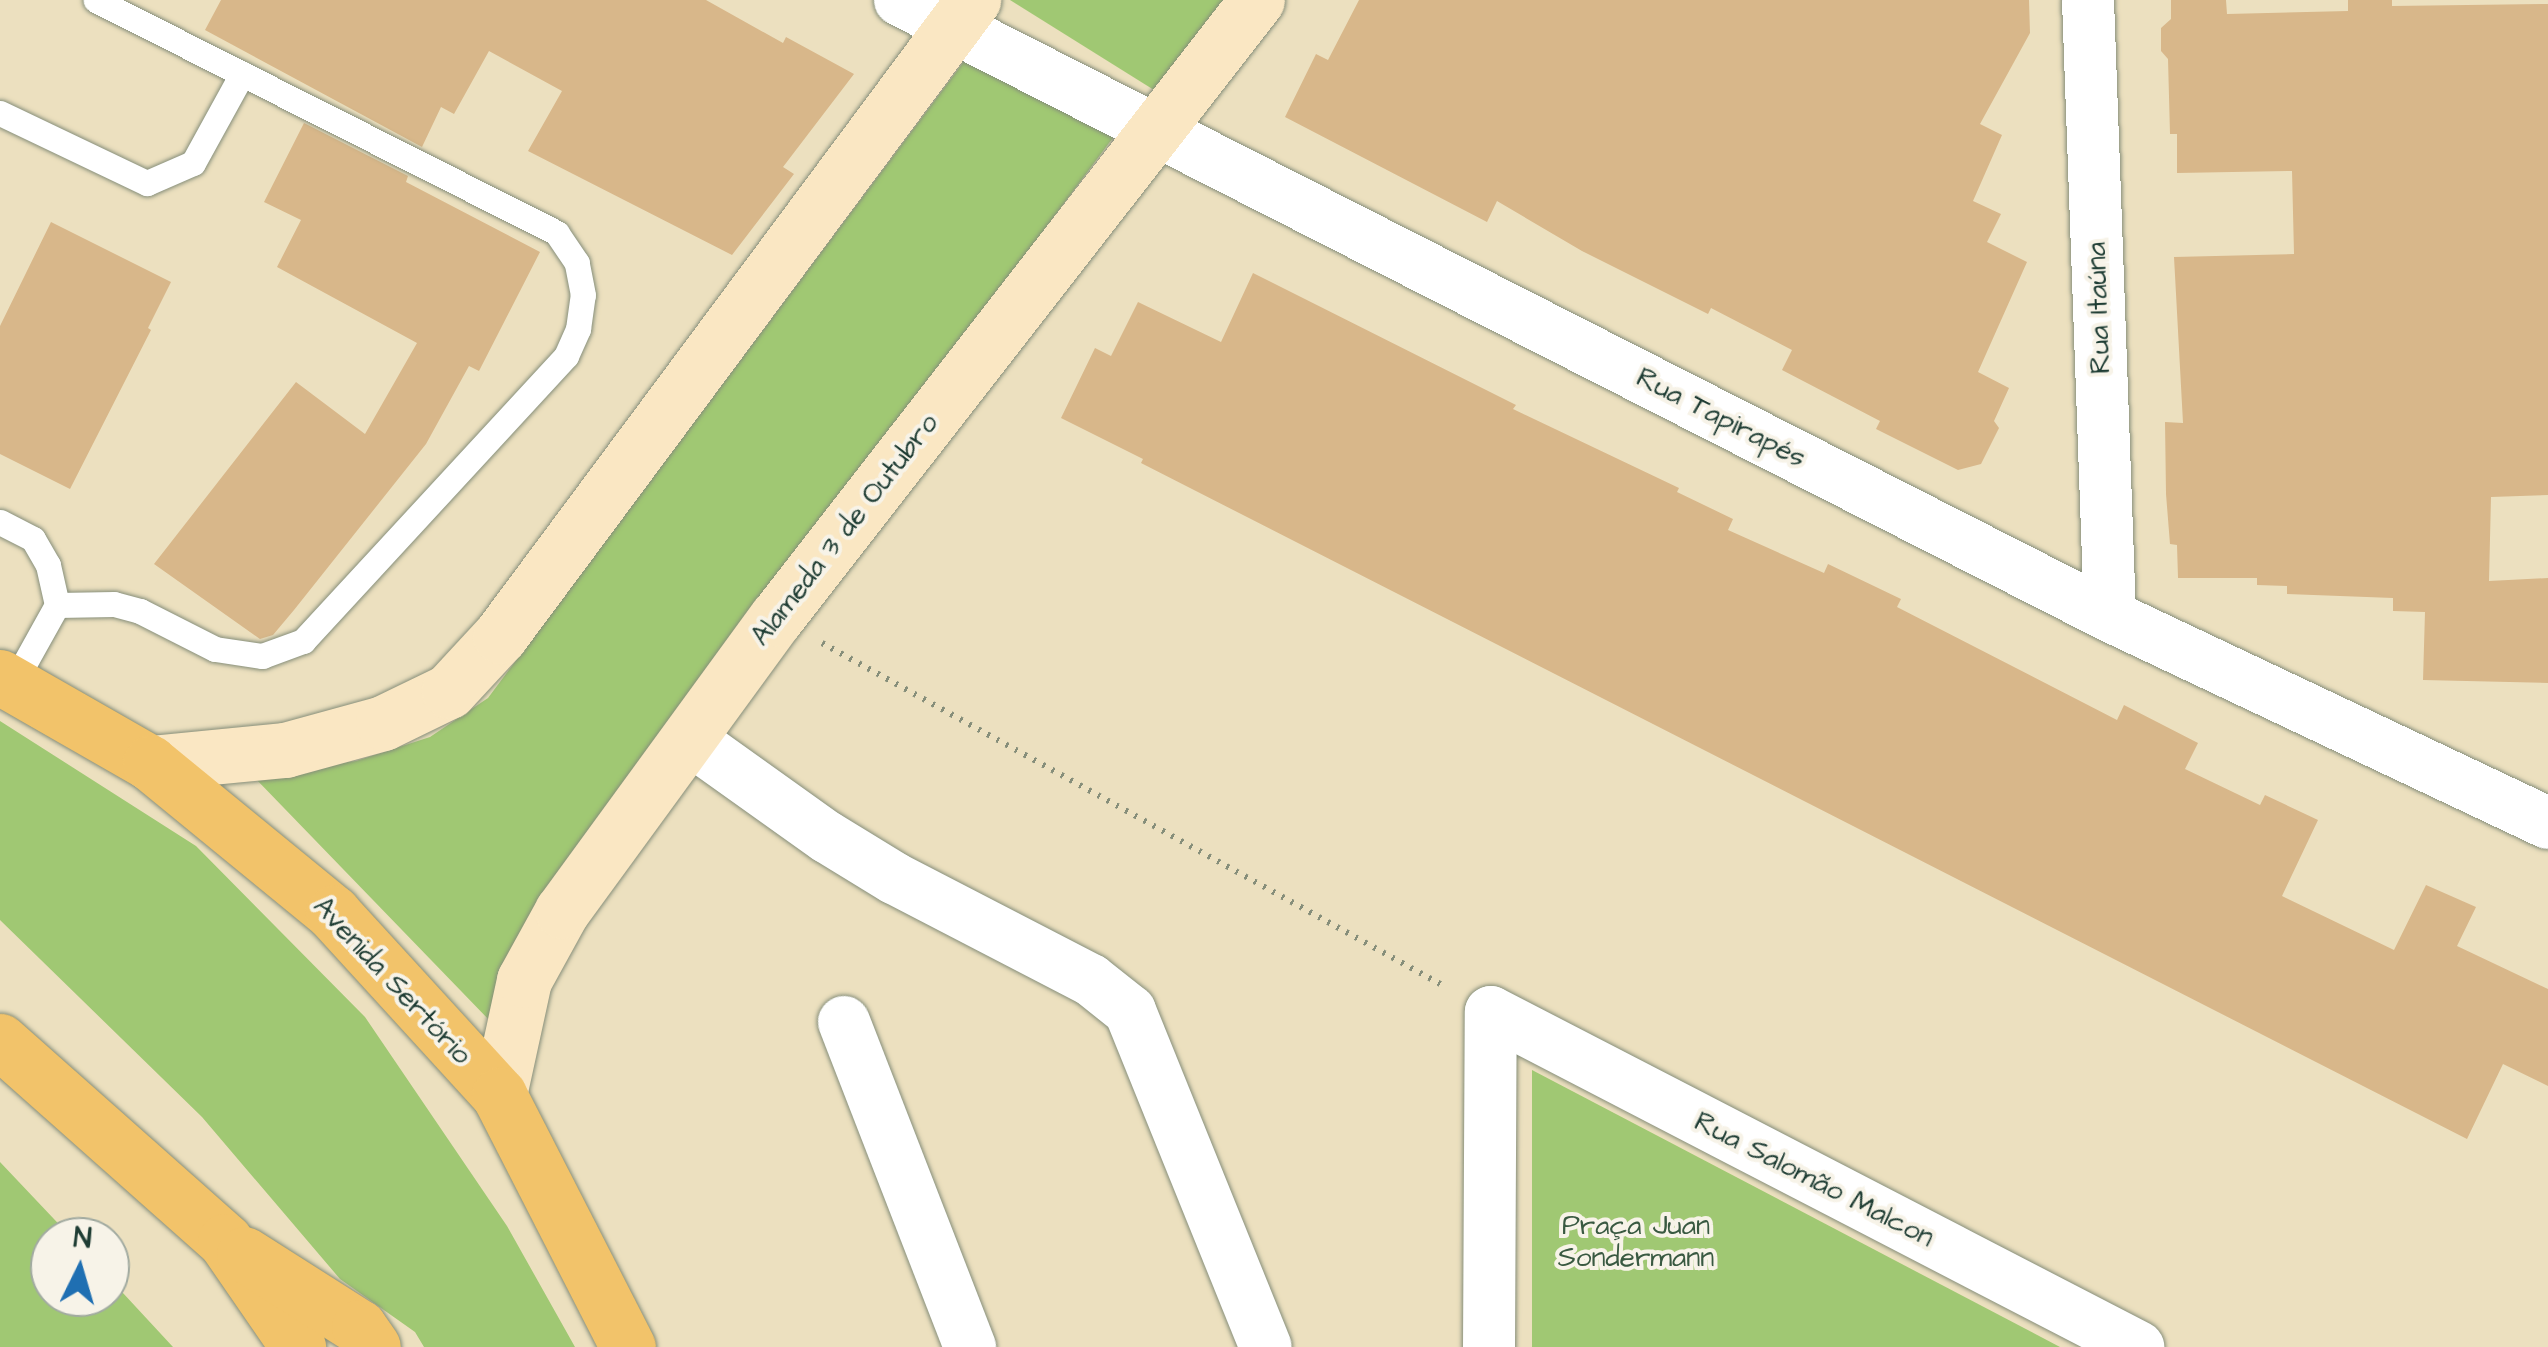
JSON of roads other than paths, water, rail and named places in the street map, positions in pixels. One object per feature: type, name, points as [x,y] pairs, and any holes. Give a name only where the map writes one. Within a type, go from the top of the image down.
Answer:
[{"type":"main road","name":"Avenida Sertório","points":[[7,680],[150,763],[333,914],[498,1095],[628,1347]]},
{"type":"main road","points":[[0,1041],[225,1241],[358,1327],[373,1347]]},
{"type":"main road","points":[[225,1241],[298,1347]]},
{"type":"street","name":"Rua Tapirapés","points":[[900,0],[963,14],[1156,131],[2110,616],[2548,823]]},
{"type":"street","name":"Alameda 3 de Outubro","points":[[498,1095],[524,980],[562,910],[776,618],[1257,0]]},
{"type":"street","name":"Rua Itaúna","points":[[2088,0],[2110,616]]},
{"type":"street","points":[[150,763],[284,750],[384,724],[449,691],[500,636],[963,14]]},
{"type":"street","points":[[688,738],[827,838],[894,878],[1091,980],[1130,1011],[1266,1347]]},
{"type":"street","name":"Rua Salomão Malcon","points":[[1488,1347],[1491,1012],[2126,1344]]},
{"type":"street","points":[[844,1022],[970,1347]]},
{"type":"lane","points":[[57,605],[114,604],[140,610],[215,649],[262,656],[303,641],[566,356],[578,329],[583,294],[577,263],[557,233],[96,0]]},
{"type":"lane","points":[[0,114],[148,183],[193,163],[242,74]]},
{"type":"lane","points":[[0,522],[32,539],[48,565],[57,605],[7,680]]},
{"type":"park label","name":"Praça Juan Sondermann","points":[[1636,1242]]}]
